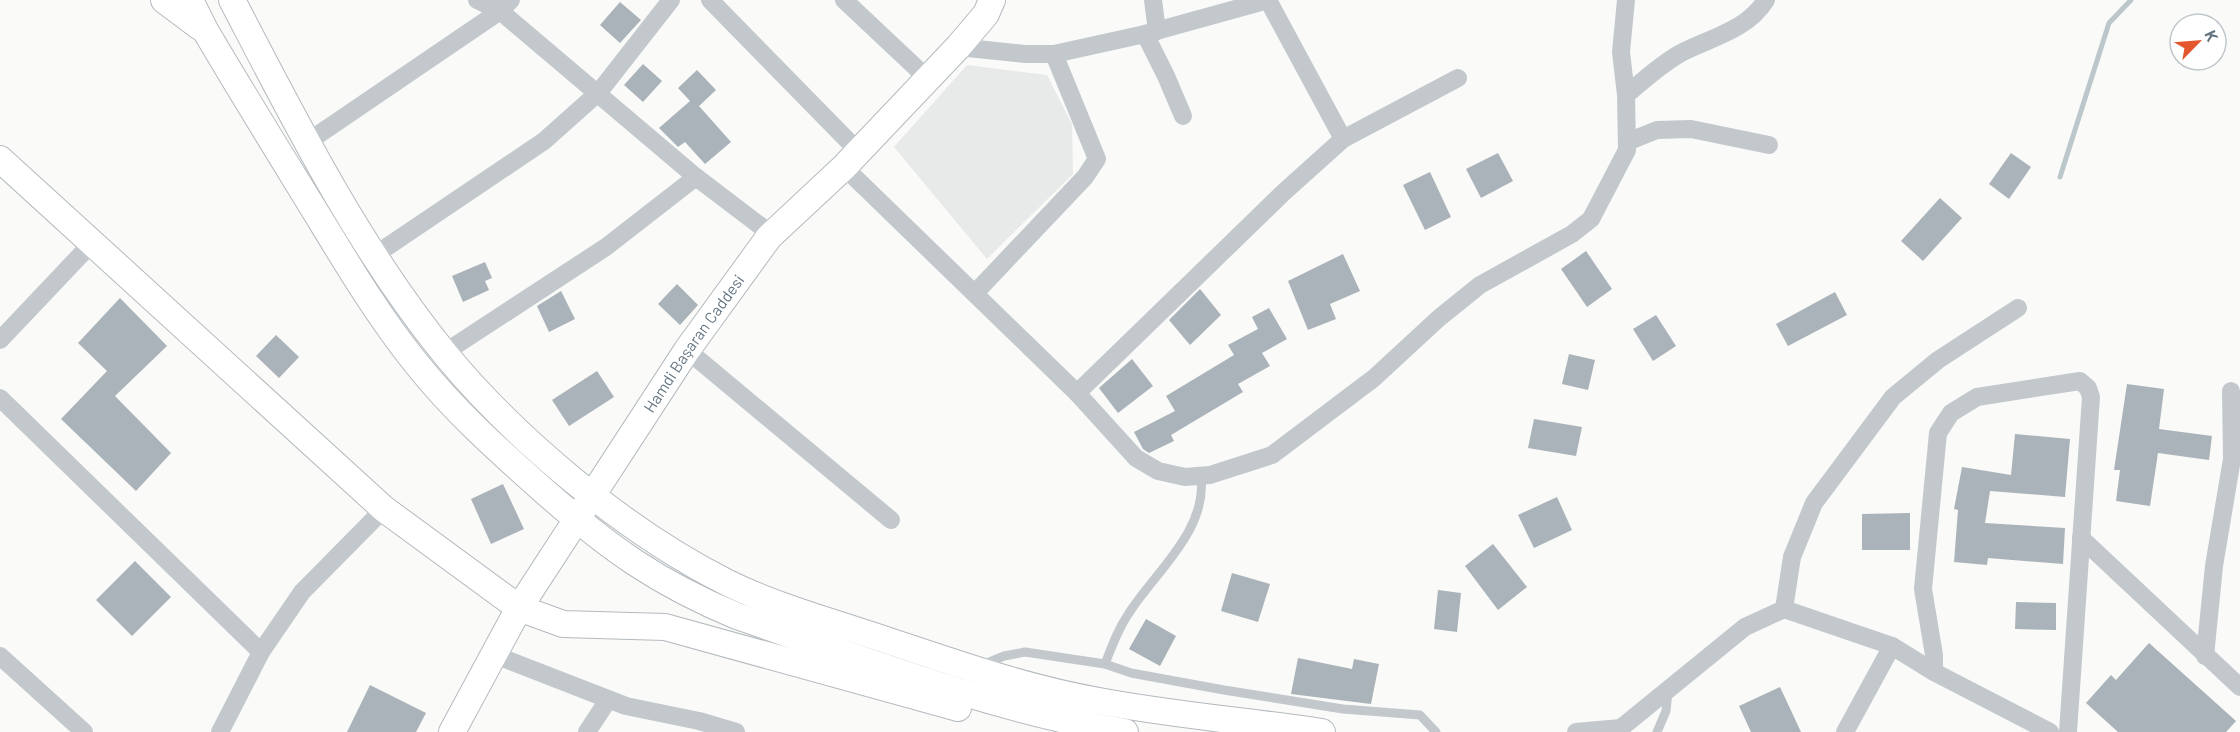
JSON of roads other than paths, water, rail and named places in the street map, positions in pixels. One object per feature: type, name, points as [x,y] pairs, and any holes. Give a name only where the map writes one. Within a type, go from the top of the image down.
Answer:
[{"type":"main road","points":[[164,0],[205,30]]},
{"type":"main road","points":[[190,0],[205,30],[367,296],[416,364],[489,442],[617,553],[656,578],[726,611],[1001,706],[1088,729],[1125,732]]},
{"type":"main road","points":[[232,0],[306,143],[375,255],[444,353],[520,432],[592,495],[681,558],[730,584],[781,604],[974,669],[1041,689],[1102,702],[1322,732]]},
{"type":"main road","name":"Hamdi Başaran Caddesi","points":[[452,732],[519,608],[576,519],[687,350],[771,234],[851,159],[958,47],[986,14],[992,0]]},
{"type":"main road","points":[[1,161],[384,509],[519,608],[563,624],[665,627],[1008,722],[1060,732]]},
{"type":"street","points":[[477,0],[506,6],[696,177],[771,234]]},
{"type":"street","points":[[375,255],[544,141],[599,92],[671,0]]},
{"type":"street","points":[[710,0],[851,159],[975,293],[1077,393],[1136,458],[1158,471],[1185,477],[1201,477],[1272,455],[1374,378],[1439,318],[1480,285],[1572,234],[1591,219],[1627,150],[1626,95],[1621,52],[1626,0]]},
{"type":"street","points":[[844,0],[927,78]]},
{"type":"street","points":[[1152,0],[1151,33],[1182,116]]},
{"type":"street","points":[[1626,95],[1656,69],[1682,53],[1727,34],[1758,13],[1766,0]]},
{"type":"street","points":[[958,47],[1025,54],[1054,54],[1151,33],[1268,1],[1343,139]]},
{"type":"street","points":[[306,143],[506,6]]},
{"type":"street","points":[[975,293],[1085,177],[1097,159],[1054,54]]},
{"type":"street","points":[[1077,393],[1284,192],[1343,139],[1458,78]]},
{"type":"street","points":[[1627,142],[1658,130],[1691,129],[1769,145]]},
{"type":"street","points":[[444,353],[606,247],[696,177]]},
{"type":"street","points":[[0,340],[92,243]]},
{"type":"street","points":[[1784,609],[1792,557],[1814,503],[1893,397],[1938,360],[2018,308]]},
{"type":"street","points":[[687,350],[891,519]]},
{"type":"street","points":[[1934,672],[1934,655],[1924,610],[1923,567],[1938,434],[1952,413],[1977,397],[2074,381],[2085,384],[2091,397],[2067,732]]},
{"type":"street","points":[[2205,656],[2214,566],[2232,459],[2232,391]]},
{"type":"street","points":[[3,407],[261,652]]},
{"type":"street","points":[[220,732],[261,652],[302,592],[384,509]]},
{"type":"street","points":[[2081,538],[2240,687]]},
{"type":"street","points":[[1576,732],[1618,730],[1744,627],[1784,609],[1892,646],[1934,672],[2050,732]]},
{"type":"street","points":[[1852,729],[1892,646]]},
{"type":"street","points":[[495,655],[626,706],[696,727],[736,732]]},
{"type":"street","points":[[0,656],[84,732]]},
{"type":"street","points":[[586,732],[608,700]]},
{"type":"street","points":[[1088,729],[1102,702]]},
{"type":"lane","points":[[1106,664],[1126,618],[1179,547],[1197,515],[1203,491],[1201,477]]},
{"type":"lane","points":[[974,669],[1004,656],[1025,652],[1106,664],[1131,673],[1343,709],[1420,715],[1436,732]]},
{"type":"lane","points":[[1657,732],[1666,711],[1668,690]]},
{"type":"waterway","points":[[2060,177],[2109,23],[2131,0]]}]
